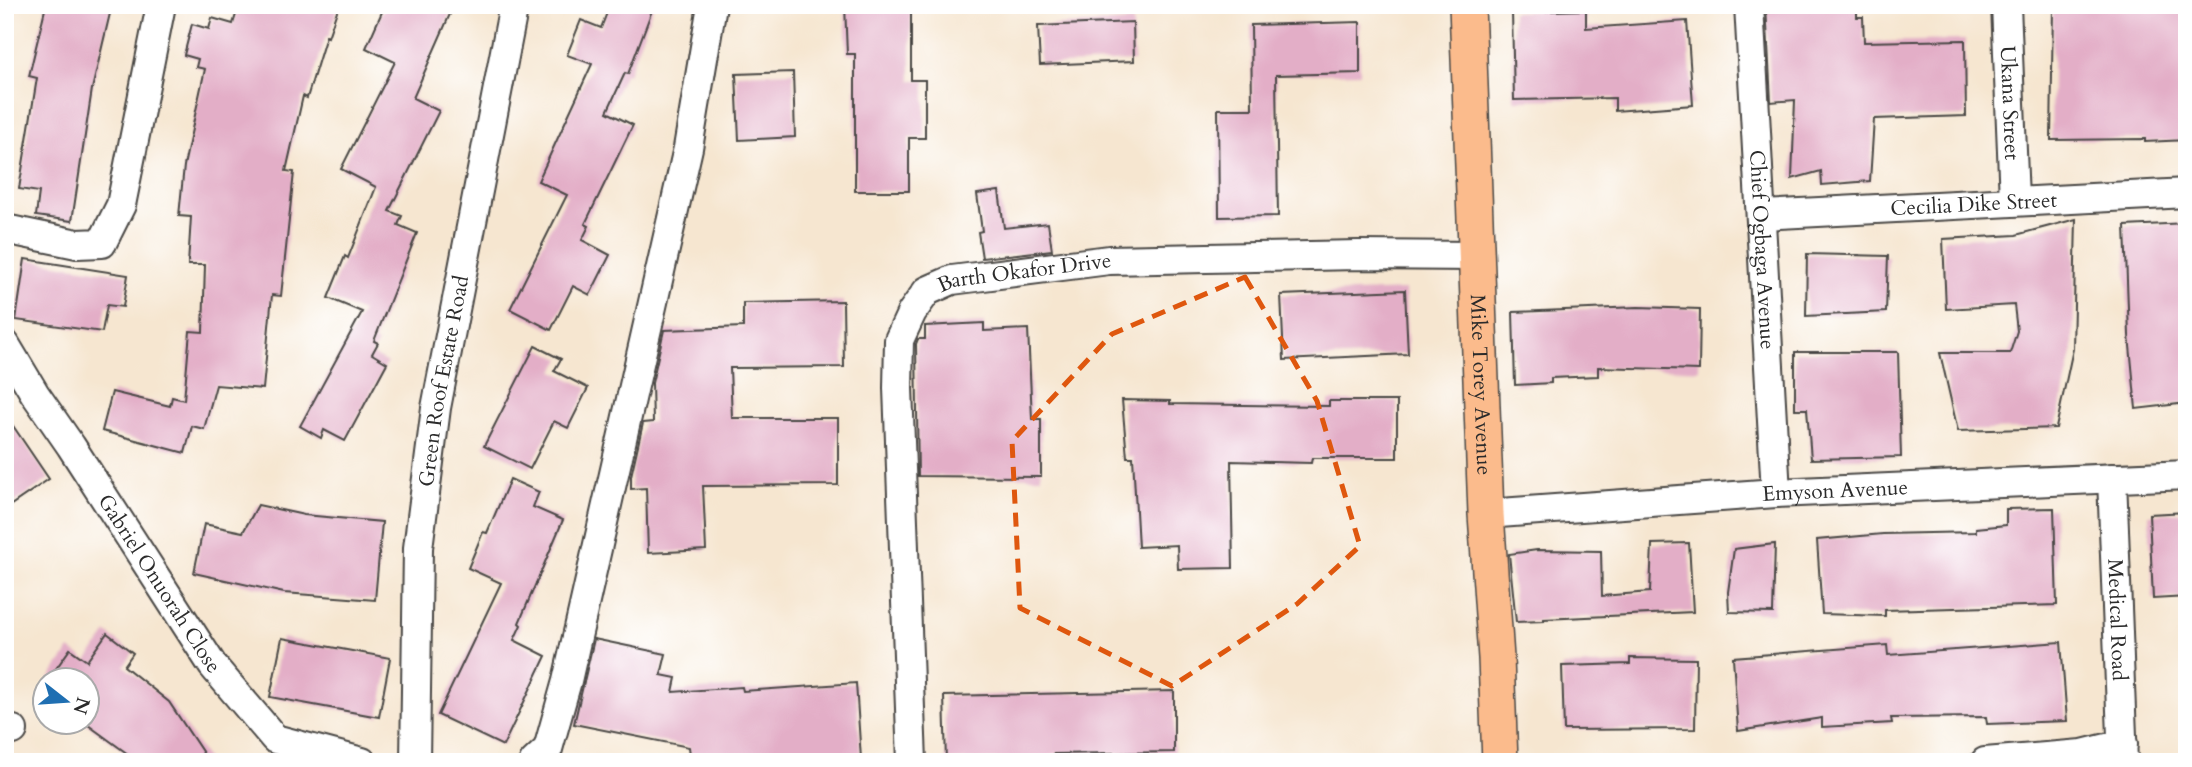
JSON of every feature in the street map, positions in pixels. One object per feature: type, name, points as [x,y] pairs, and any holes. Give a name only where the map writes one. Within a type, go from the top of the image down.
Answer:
[{"type":"main road","name":"Mike Torey Avenue","points":[[1467,5],[1486,514],[1500,762]]},
{"type":"street","points":[[5,229],[76,244],[102,243],[121,205],[161,5]]},
{"type":"street","name":"Green Roof Estate Road","points":[[415,762],[418,548],[436,408],[514,5]]},
{"type":"street","points":[[534,762],[548,749],[567,681],[688,148],[712,5]]},
{"type":"street","name":"Chief Ogbaga Avenue","points":[[1749,5],[1776,493]]},
{"type":"street","name":"Ukana Street","points":[[2006,5],[2014,200]]},
{"type":"street","name":"Cecilia Dike Street","points":[[1762,215],[2187,193]]},
{"type":"street","name":"Barth Okafor Drive","points":[[912,762],[898,364],[899,340],[912,312],[927,291],[952,280],[1109,260],[1477,256]]},
{"type":"street","name":"Gabriel Onuorah Close","points":[[5,344],[213,666],[275,739],[362,762]]},
{"type":"street","name":"Emyson Avenue","points":[[1486,514],[1776,493],[2187,475]]},
{"type":"street","name":"Medical Road","points":[[2112,478],[2123,753]]},
{"type":"street","points":[[1985,762],[2123,753]]},
{"type":"highlighted area","points":[[1245,277],[1317,401],[1360,546],[1297,604],[1172,686],[1020,608],[1012,441],[1112,334]]},
{"type":"building","points":[[46,5],[112,5],[92,89],[72,221],[36,216],[39,192],[19,189],[37,78],[29,76]]},
{"type":"building","points":[[239,5],[339,5],[328,37],[326,36],[307,98],[303,96],[286,171],[294,172],[281,296],[272,295],[263,389],[216,385],[204,429],[192,426],[185,453],[102,431],[112,392],[170,406],[172,397],[184,400],[190,331],[203,332],[205,265],[188,265],[191,217],[179,216],[184,166],[205,69],[196,67],[198,59],[184,55],[192,24],[209,29],[212,18],[233,24]]},
{"type":"building","points":[[385,5],[454,5],[413,98],[439,111],[389,211],[402,216],[398,225],[417,233],[374,341],[378,343],[372,354],[387,363],[345,441],[324,430],[321,438],[300,426],[362,312],[328,298],[345,256],[348,258],[376,187],[341,169],[395,62],[366,48]]},
{"type":"building","points":[[610,5],[654,5],[628,74],[625,73],[607,112],[633,125],[585,224],[589,226],[582,240],[610,255],[590,295],[573,286],[551,330],[510,309],[567,195],[538,181],[592,64],[567,55],[581,20],[601,28]]},
{"type":"building","points":[[845,5],[911,5],[911,80],[925,80],[925,138],[909,138],[909,191],[855,191],[855,54],[847,54]]},
{"type":"building","points":[[1766,5],[1857,5],[1857,17],[1863,17],[1864,42],[1965,40],[1966,116],[1874,119],[1870,181],[1822,185],[1821,171],[1792,179],[1795,100],[1771,102]]},
{"type":"building","points":[[2053,5],[2187,5],[2187,140],[2051,140]]},
{"type":"building","points":[[1586,10],[1586,28],[1687,21],[1693,105],[1615,111],[1615,98],[1514,100],[1512,12]]},
{"type":"building","points":[[1133,22],[1134,61],[1040,65],[1038,26]]},
{"type":"building","points":[[1360,22],[1360,73],[1276,75],[1278,216],[1219,217],[1218,109],[1252,109],[1251,25]]},
{"type":"building","points":[[793,72],[795,137],[739,140],[736,74]]},
{"type":"building","points":[[999,191],[1004,228],[1048,223],[1052,250],[982,258],[978,232],[982,231],[977,194]]},
{"type":"building","points":[[2076,219],[2073,349],[2056,428],[1958,431],[1940,353],[2010,353],[2017,331],[2014,305],[1946,309],[1943,239],[2016,235]]},
{"type":"building","points":[[2187,223],[2187,403],[2136,409],[2129,335],[2125,226]]},
{"type":"building","points":[[1807,254],[1888,256],[1886,312],[1806,316]]},
{"type":"building","points":[[25,259],[128,275],[123,307],[107,305],[102,332],[16,320]]},
{"type":"building","points":[[1405,290],[1408,354],[1284,360],[1281,295]]},
{"type":"building","points":[[843,301],[844,367],[730,368],[732,418],[838,418],[838,485],[703,486],[706,550],[648,553],[646,488],[631,489],[631,476],[643,423],[653,422],[652,383],[664,330],[743,327],[743,303]]},
{"type":"building","points":[[1638,307],[1700,309],[1699,370],[1598,367],[1598,376],[1551,378],[1551,383],[1515,385],[1513,312]]},
{"type":"building","points":[[984,323],[984,331],[1028,329],[1032,419],[1041,419],[1041,477],[918,476],[918,339],[925,339],[925,326]]},
{"type":"building","points":[[535,346],[561,359],[554,371],[588,388],[568,428],[554,421],[530,469],[484,446]]},
{"type":"building","points":[[1795,352],[1898,352],[1901,457],[1811,459],[1807,409],[1795,409]]},
{"type":"building","points":[[1122,400],[1170,401],[1170,404],[1329,406],[1329,401],[1397,401],[1397,458],[1312,458],[1311,463],[1231,461],[1233,568],[1178,569],[1177,545],[1138,547],[1133,457],[1127,457]]},
{"type":"building","points":[[5,414],[49,479],[5,509]]},
{"type":"building","points":[[510,479],[539,492],[533,507],[563,520],[514,640],[546,656],[503,746],[438,715],[501,583],[468,568],[483,532],[487,533]]},
{"type":"building","points":[[258,505],[304,515],[382,522],[375,600],[284,593],[194,573],[204,524],[243,532]]},
{"type":"building","points":[[2054,508],[2057,605],[1885,610],[1885,616],[1822,614],[1817,540],[1883,534],[1976,532],[1976,528],[2006,525],[2006,509]]},
{"type":"building","points":[[2187,512],[2187,597],[2153,599],[2149,514]]},
{"type":"building","points":[[1689,543],[1693,612],[1516,622],[1509,554],[1537,550],[1601,551],[1602,596],[1650,592],[1652,544]]},
{"type":"building","points":[[1775,544],[1773,613],[1729,612],[1728,592],[1734,549]]},
{"type":"building","points":[[107,633],[133,653],[124,666],[169,702],[209,762],[139,762],[102,735],[102,666],[58,666],[70,649],[87,661]]},
{"type":"building","points":[[282,638],[390,658],[379,717],[270,697]]},
{"type":"building","points":[[594,639],[666,654],[661,675],[676,678],[673,692],[742,687],[743,691],[856,683],[861,759],[828,762],[691,762],[689,747],[574,724]]},
{"type":"building","points":[[2061,642],[2067,721],[1987,724],[1986,717],[1891,718],[1892,723],[1822,727],[1822,718],[1738,731],[1733,657],[1887,645],[1888,655]]},
{"type":"building","points":[[1630,658],[1696,659],[1695,729],[1564,730],[1562,666],[1630,664]]},
{"type":"building","points":[[1174,691],[1174,752],[1053,754],[1053,758],[946,761],[944,696]]}]
